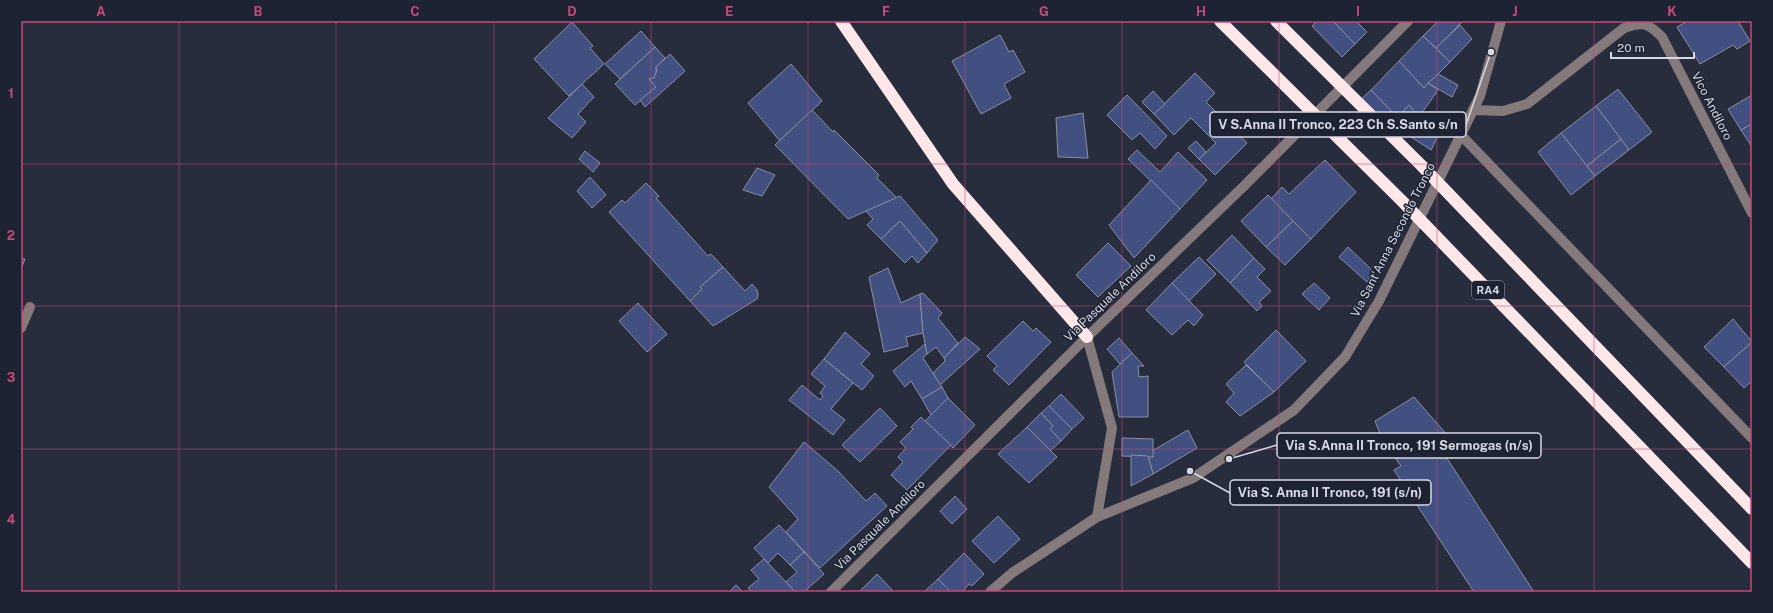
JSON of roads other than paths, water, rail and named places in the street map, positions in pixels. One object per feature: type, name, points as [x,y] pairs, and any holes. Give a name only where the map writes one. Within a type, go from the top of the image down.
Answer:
[{"type":"highway","points":[[841,21],[953,184],[1087,337]]},
{"type":"highway","name":"RA4","points":[[1220,21],[1402,201],[1752,563]]},
{"type":"highway","points":[[1276,21],[1422,165],[1752,509]]},
{"type":"street","name":"Via Pasquale Andiloro","points":[[831,592],[1087,337],[1243,187],[1408,21]]},
{"type":"street","name":"Via Sant'Anna Secondo Tronco","points":[[990,592],[1012,573],[1097,517],[1193,478],[1294,410],[1345,357],[1379,302],[1480,96],[1501,21]]},
{"type":"street","name":"Vico Andiloro","points":[[1473,110],[1503,111],[1527,104],[1624,28],[1640,23],[1653,28],[1662,37],[1752,213]]},
{"type":"street","points":[[1461,135],[1752,438]]},
{"type":"street","points":[[21,328],[30,307]]},
{"type":"street","points":[[1087,337],[1112,428],[1097,517]]},
{"type":"place","name":"V S.Anna II Tronco, 223 Ch S.Santo s/n","points":[[1491,52]]},
{"type":"place","name":"Via S.Anna II Tronco, 191 Sermogas (n/s)","points":[[1229,459]]},
{"type":"place","name":"Via S. Anna II Tronco, 191 (s/n)","points":[[1190,471]]}]
